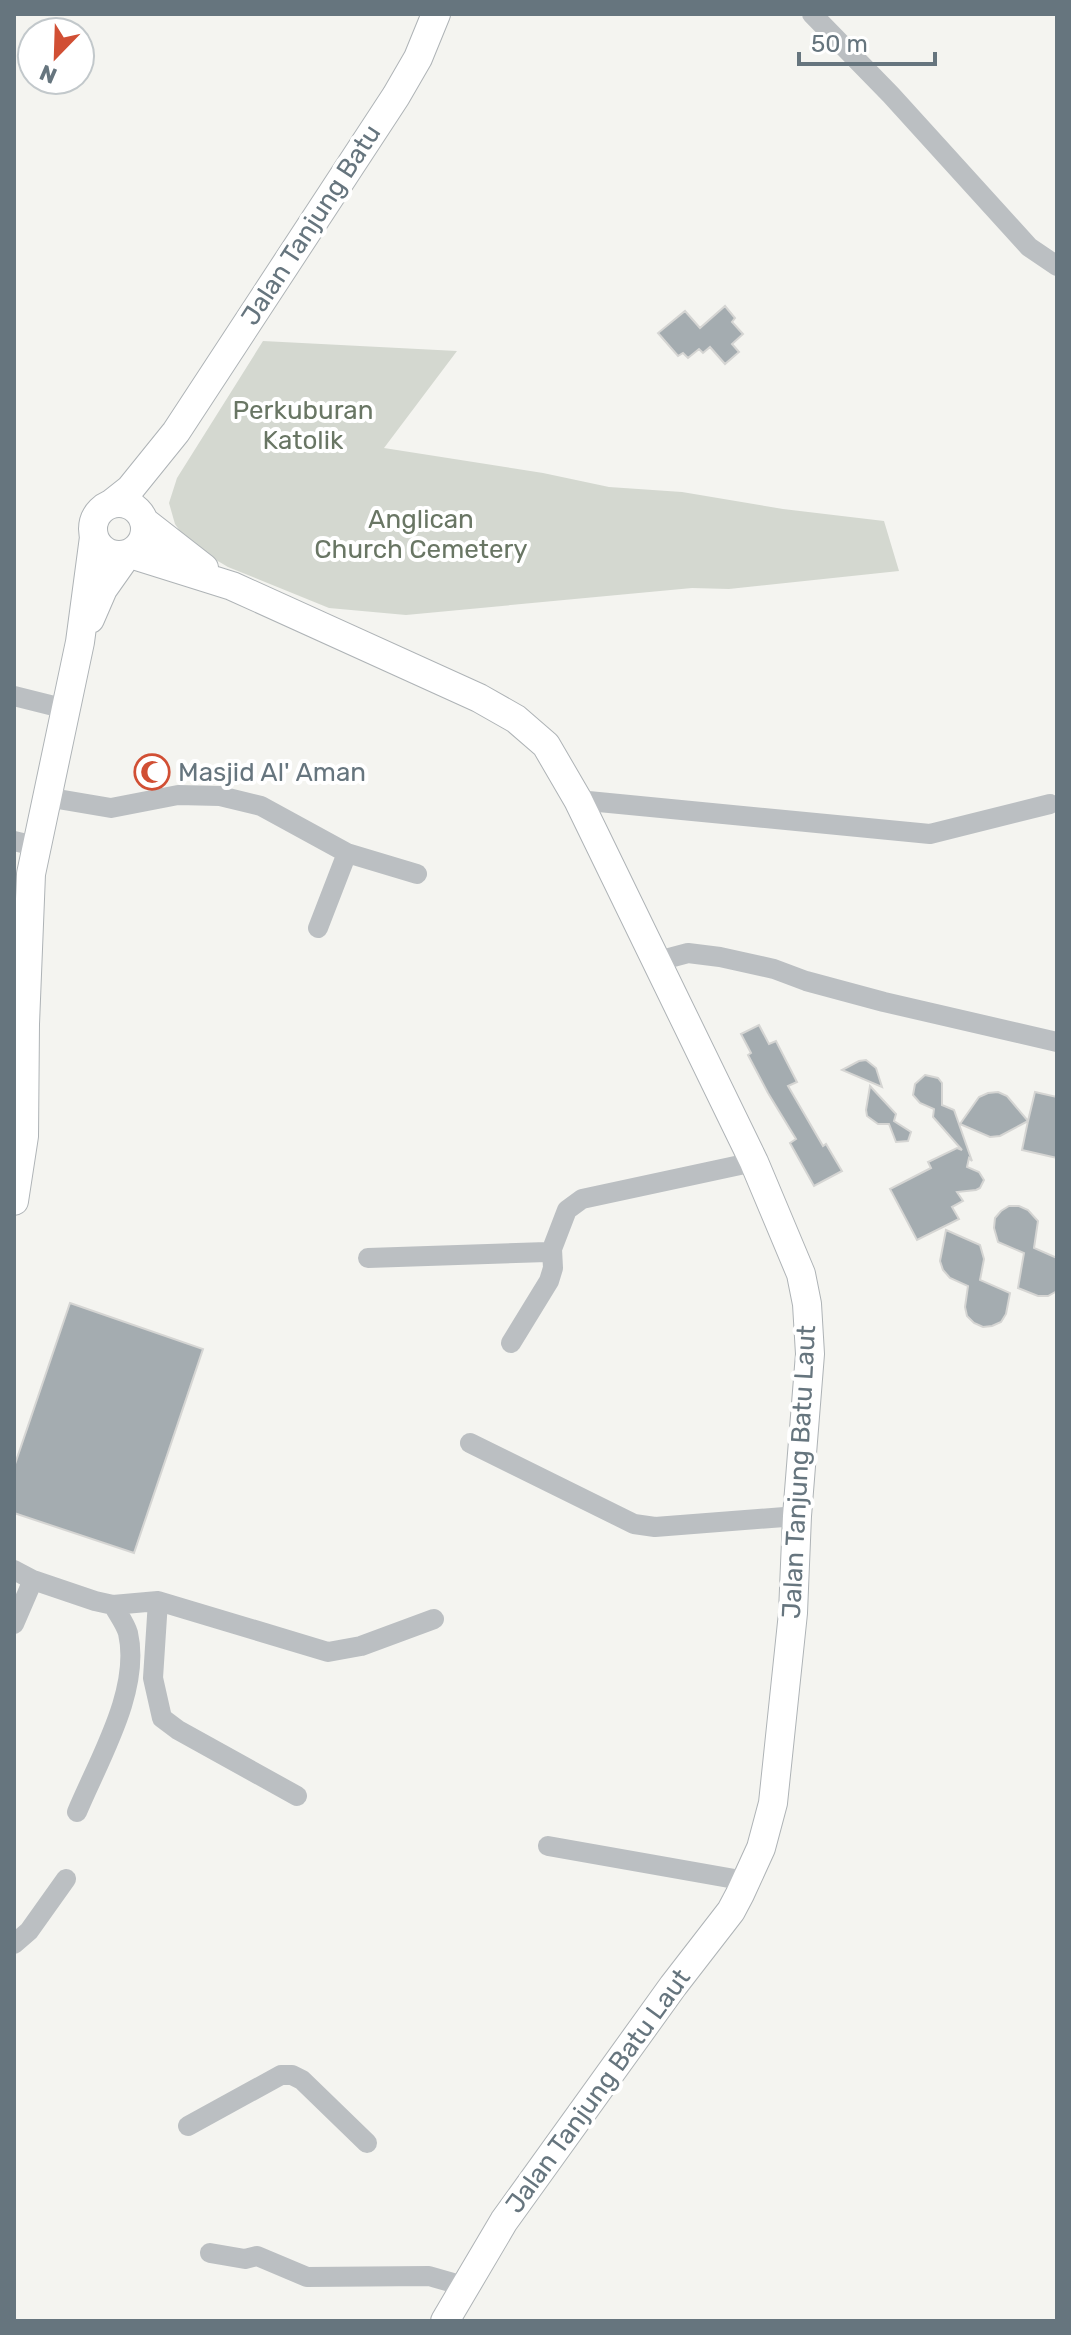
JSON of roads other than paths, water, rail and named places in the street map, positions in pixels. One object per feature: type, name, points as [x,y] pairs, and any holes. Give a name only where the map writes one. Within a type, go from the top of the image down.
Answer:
[{"type":"street","name":"Jalan Tanjung Batu","points":[[111,504],[130,489],[176,432],[396,96],[418,58],[436,14]]},
{"type":"street","points":[[812,14],[891,95],[1029,247],[1057,266]]},
{"type":"street","name":"Jalan Tanjung Batu","points":[[144,521],[158,473],[176,432]]},
{"type":"street","points":[[14,1201],[22,1158],[19,1100],[28,926],[25,843],[46,797],[66,709],[80,642],[93,529],[98,514],[111,504],[119,503],[134,507],[144,521],[145,537],[136,550],[128,554],[110,554],[94,537]]},
{"type":"street","name":"Jalan Tanjung Batu Laut","points":[[144,521],[177,549],[232,586]]},
{"type":"street","points":[[80,642],[103,589],[128,554]]},
{"type":"street","name":"Jalan Tanjung Batu Laut","points":[[128,554],[232,586],[479,698],[516,719],[546,745],[578,800],[754,1162],[792,1248],[807,1304],[809,1383],[797,1516],[793,1613],[773,1803],[761,1848],[731,1911],[665,1997],[504,2221],[445,2321]]},
{"type":"street","points":[[14,696],[66,709]]},
{"type":"street","points":[[46,797],[111,808],[178,795],[220,796],[261,806],[347,853],[417,874]]},
{"type":"street","points":[[578,800],[930,834],[1050,804]]},
{"type":"street","points":[[318,928],[347,853]]},
{"type":"street","points":[[658,961],[688,953],[720,957],[774,969],[871,998],[1057,1042]]},
{"type":"street","points":[[511,1343],[549,1281],[553,1268],[552,1249],[567,1210],[582,1199],[754,1162]]},
{"type":"street","points":[[368,1258],[541,1254],[552,1249]]},
{"type":"street","points":[[470,1443],[634,1524],[655,1527],[797,1516]]},
{"type":"street","points":[[14,1570],[33,1580],[113,1605],[158,1601],[328,1652],[361,1646],[434,1619]]},
{"type":"street","points":[[14,1624],[33,1580]]},
{"type":"street","points":[[158,1601],[153,1678],[162,1718],[297,1796]]},
{"type":"street","points":[[77,1812],[124,1699],[132,1661],[127,1630],[113,1605]]},
{"type":"street","points":[[548,1846],[746,1881]]},
{"type":"street","points":[[14,1944],[29,1931],[66,1879]]},
{"type":"street","points":[[188,2126],[281,2075],[292,2075],[302,2080],[367,2143]]},
{"type":"street","points":[[210,2253],[245,2259],[257,2256],[307,2277],[429,2276],[464,2286]]},
{"type":"place","name":"Masjid Al' Aman","points":[[152,772]]},
{"type":"park label","name":"Perkuburan Katolik","points":[[303,425]]},
{"type":"park label","name":"Anglican Church Cemetery","points":[[421,534]]}]
